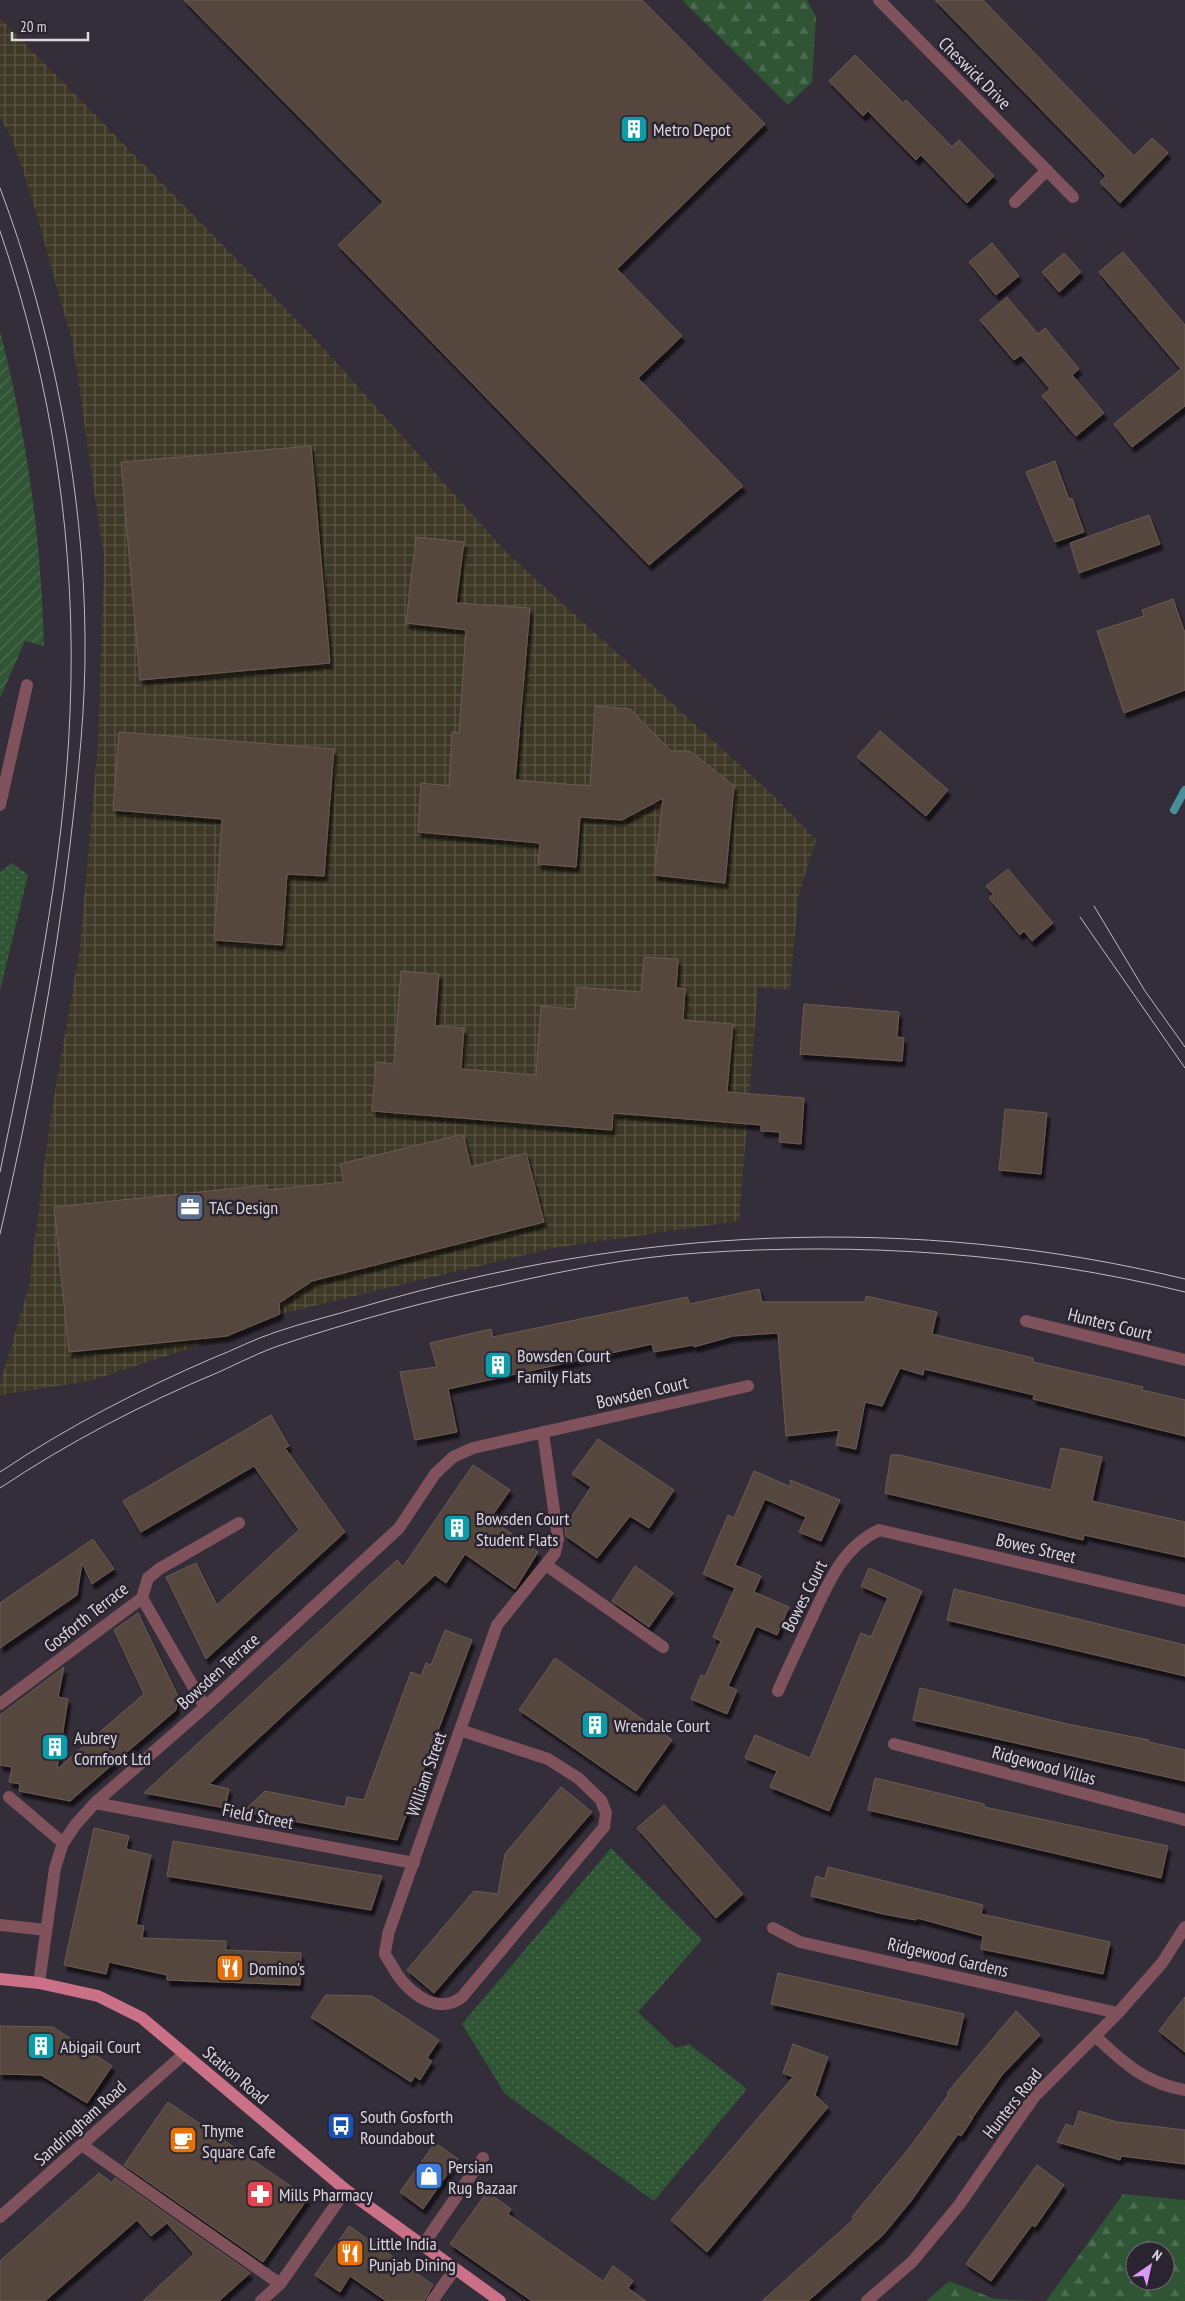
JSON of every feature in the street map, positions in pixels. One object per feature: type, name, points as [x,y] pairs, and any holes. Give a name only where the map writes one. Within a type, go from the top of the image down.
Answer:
[{"type":"main road","name":"Station Road","points":[[0,1979],[39,1983],[98,1996],[142,2018],[346,2190],[500,2301]]},
{"type":"street","name":"Cheswick Drive","points":[[879,0],[1073,197]]},
{"type":"street","points":[[1015,202],[1047,170]]},
{"type":"street","points":[[0,805],[27,685]]},
{"type":"street","name":"Hunters Court","points":[[1026,1321],[1185,1360]]},
{"type":"street","name":"Bowsden Court","points":[[399,1528],[434,1474],[453,1457],[473,1448],[748,1386]]},
{"type":"street","points":[[543,1432],[558,1539],[555,1553],[546,1566],[663,1647]]},
{"type":"street","name":"Gosforth Terrace","points":[[0,1704],[142,1598],[148,1578],[159,1569],[239,1523]]},
{"type":"street","name":"Bowsden Terrace","points":[[39,1983],[55,1868],[63,1843],[76,1824],[95,1803],[206,1707],[399,1528]]},
{"type":"street","name":"Bowes Street","points":[[879,1530],[1185,1601]]},
{"type":"street","name":"Bowes Court","points":[[778,1691],[833,1572],[850,1550],[866,1536],[879,1530]]},
{"type":"street","name":"William Street","points":[[460,1730],[548,1759],[578,1778],[601,1800],[606,1813],[604,1827],[462,1997],[455,2003],[440,2005],[421,1998],[398,1978],[385,1954],[388,1934],[497,1625],[546,1566]]},
{"type":"street","points":[[142,1598],[206,1707]]},
{"type":"street","name":"Ridgewood Villas","points":[[894,1744],[1185,1820]]},
{"type":"street","points":[[9,1797],[63,1843]]},
{"type":"street","name":"Field Street","points":[[95,1803],[414,1863]]},
{"type":"street","points":[[0,1925],[46,1930]]},
{"type":"street","name":"Hunters Road","points":[[868,2301],[912,2262],[959,2205],[1034,2096],[1118,2013],[1162,1963],[1185,1927]]},
{"type":"street","name":"Ridgewood Gardens","points":[[773,1928],[800,1942],[1118,2013]]},
{"type":"street","points":[[1095,2036],[1132,2070],[1172,2088],[1185,2090]]},
{"type":"street","name":"Sandringham Road","points":[[2,2211],[82,2145],[184,2054]]},
{"type":"street","points":[[82,2145],[280,2284]]},
{"type":"street","points":[[423,2246],[483,2158]]},
{"type":"street","points":[[261,2301],[280,2284],[346,2190]]},
{"type":"street","points":[[432,2301],[455,2269]]},
{"type":"shaded area","points":[[0,18],[318,342],[506,552],[776,798],[816,840],[798,898],[790,990],[758,987],[739,1221],[554,1248],[280,1314],[227,1336],[90,1381],[0,1395],[0,1384],[29,1286],[50,1121],[80,947],[98,744],[104,558],[73,345],[32,198],[12,138],[0,118]]},
{"type":"green space","points":[[682,0],[807,0],[816,17],[812,82],[788,105]]},
{"type":"green space","points":[[0,331],[18,410],[31,487],[40,565],[44,646],[25,641],[0,698]]},
{"type":"green space","points":[[12,863],[28,875],[0,991],[0,872]]},
{"type":"green space","points":[[611,1848],[702,1940],[638,2012],[676,2048],[689,2044],[747,2089],[654,2201],[505,2094],[462,2024]]},
{"type":"green space","points":[[1123,2194],[1185,2200],[1185,2301],[1046,2301]]},
{"type":"green space","points":[[949,2281],[995,2299],[1037,2301],[926,2301]]},
{"type":"building","points":[[184,0],[642,0],[765,124],[617,269],[682,336],[638,378],[743,486],[649,565],[338,245],[383,202]]},
{"type":"building","points":[[935,0],[983,0],[1134,156],[1152,138],[1168,153],[1120,203],[1100,182],[1106,176]]},
{"type":"building","points":[[855,55],[903,103],[906,100],[952,147],[959,140],[994,176],[967,203],[921,155],[916,160],[868,111],[863,116],[829,81]]},
{"type":"building","points":[[992,243],[1019,276],[996,295],[969,262]]},
{"type":"building","points":[[1123,252],[1185,325],[1185,406],[1132,447],[1114,424],[1181,369],[1099,272]]},
{"type":"building","points":[[1064,253],[1081,272],[1059,292],[1042,272]]},
{"type":"building","points":[[1007,297],[1038,334],[1045,328],[1079,369],[1072,375],[1104,413],[1076,436],[1042,396],[1050,389],[1021,355],[1014,360],[980,320]]},
{"type":"building","points":[[311,446],[330,663],[140,680],[121,462]]},
{"type":"building","points":[[1055,461],[1069,499],[1072,498],[1084,532],[1055,542],[1026,472]]},
{"type":"building","points":[[1149,515],[1160,544],[1079,573],[1070,543]]},
{"type":"building","points":[[416,537],[464,542],[456,603],[530,608],[515,780],[590,786],[595,706],[630,709],[671,751],[690,751],[734,786],[725,883],[654,875],[663,798],[622,820],[580,817],[576,867],[538,864],[540,843],[418,832],[421,783],[449,786],[452,732],[459,733],[466,630],[406,623]]},
{"type":"building","points":[[1173,599],[1185,633],[1185,690],[1124,713],[1097,631],[1144,616],[1142,610]]},
{"type":"building","points":[[880,731],[948,790],[926,816],[857,757]]},
{"type":"building","points":[[119,732],[334,749],[324,876],[287,874],[282,945],[214,940],[222,819],[113,810]]},
{"type":"building","points":[[1008,869],[1053,923],[1032,941],[1024,931],[1020,935],[989,898],[993,894],[986,886]]},
{"type":"building","points":[[644,957],[678,959],[676,988],[685,989],[683,1020],[733,1024],[727,1092],[804,1098],[801,1144],[779,1142],[780,1132],[761,1131],[761,1125],[613,1113],[612,1130],[372,1111],[376,1062],[394,1064],[401,971],[439,974],[435,1026],[464,1028],[461,1069],[536,1075],[541,1006],[575,1009],[577,987],[641,992]]},
{"type":"building","points":[[804,1004],[899,1012],[897,1037],[904,1038],[902,1061],[800,1054]]},
{"type":"building","points":[[1005,1109],[1047,1113],[1041,1174],[999,1170]]},
{"type":"building","points":[[463,1134],[471,1167],[526,1153],[544,1222],[312,1281],[279,1303],[280,1314],[227,1336],[69,1352],[54,1207],[267,1185],[267,1190],[344,1182],[340,1164]]},
{"type":"building","points":[[759,1289],[762,1302],[865,1302],[866,1296],[937,1312],[932,1334],[1033,1358],[1033,1362],[1143,1387],[1142,1390],[1185,1400],[1185,1436],[1033,1399],[1034,1395],[924,1369],[923,1375],[900,1368],[882,1406],[865,1402],[856,1449],[836,1445],[839,1430],[786,1436],[778,1333],[733,1336],[694,1347],[693,1345],[654,1352],[652,1344],[448,1389],[457,1432],[415,1440],[400,1372],[437,1367],[430,1343],[491,1329],[493,1337],[687,1297],[690,1304]]},
{"type":"building","points":[[271,1415],[289,1446],[285,1448],[345,1532],[206,1659],[166,1577],[196,1563],[217,1605],[299,1530],[254,1466],[141,1532],[123,1501]]},
{"type":"building","name":"Bowsden Court Student Flats","points":[[598,1439],[674,1490],[649,1528],[630,1516],[597,1558],[566,1536],[565,1527],[591,1487],[572,1474]]},
{"type":"building","points":[[1061,1448],[1102,1457],[1092,1501],[1185,1522],[1185,1557],[1084,1535],[1083,1540],[885,1493],[891,1455],[900,1455],[1051,1490]]},
{"type":"building","points":[[473,1465],[510,1490],[490,1519],[538,1552],[515,1589],[465,1554],[446,1583],[435,1575],[209,1784],[229,1789],[225,1808],[144,1793],[397,1560],[403,1567]]},
{"type":"building","points":[[754,1471],[791,1487],[790,1480],[840,1500],[821,1541],[799,1532],[806,1517],[765,1499],[735,1565],[761,1576],[754,1592],[789,1607],[777,1635],[756,1626],[728,1686],[737,1690],[727,1714],[691,1699],[701,1675],[705,1677],[721,1641],[713,1637],[735,1588],[703,1574],[728,1515],[734,1518]]},
{"type":"building","points":[[93,1539],[114,1569],[92,1584],[82,1563],[77,1595],[0,1648],[0,1603]]},
{"type":"building","points":[[635,1566],[673,1593],[649,1627],[612,1601]]},
{"type":"building","points":[[869,1568],[922,1591],[829,1811],[770,1787],[777,1771],[745,1758],[755,1735],[810,1758],[861,1633],[871,1637],[888,1598],[861,1586]]},
{"type":"building","points":[[954,1589],[1185,1645],[1185,1676],[947,1620]]},
{"type":"building","points":[[138,1613],[178,1696],[176,1710],[70,1801],[19,1791],[20,1784],[9,1782],[12,1767],[0,1765],[0,1715],[64,1667],[58,1697],[68,1699],[57,1769],[144,1694],[114,1630]]},
{"type":"building","points":[[445,1630],[472,1640],[397,1840],[243,1812],[265,1791],[345,1807],[347,1797],[364,1800],[411,1672],[421,1676],[426,1663],[431,1665]]},
{"type":"building","name":"Wrendale Court","points":[[555,1658],[672,1740],[636,1791],[519,1710]]},
{"type":"building","points":[[920,1688],[1067,1724],[1149,1740],[1149,1742],[1185,1750],[1185,1781],[913,1720]]},
{"type":"building","points":[[875,1778],[984,1804],[984,1807],[1168,1846],[1161,1878],[868,1810]]},
{"type":"building","points":[[561,1787],[592,1812],[434,1993],[407,1970],[474,1891],[498,1894],[505,1854]]},
{"type":"building","points":[[664,1805],[743,1894],[716,1918],[637,1828]]},
{"type":"building","points":[[94,1828],[129,1836],[126,1849],[151,1855],[136,1925],[144,1926],[142,1938],[226,1941],[226,1950],[301,1953],[300,1985],[167,1980],[167,1975],[109,1962],[106,1974],[64,1965]]},
{"type":"building","points":[[173,1841],[382,1876],[371,1910],[167,1876]]},
{"type":"building","points":[[828,1867],[983,1905],[981,1914],[1110,1942],[1103,1974],[981,1949],[983,1936],[917,1918],[916,1920],[883,1914],[811,1896],[816,1876],[825,1879]]},
{"type":"building","points":[[778,1973],[964,2014],[957,2045],[771,2004]]},
{"type":"building","points":[[326,1995],[372,1996],[439,2040],[427,2058],[432,2061],[420,2080],[415,2076],[411,2082],[311,2017]]},
{"type":"building","points":[[1185,1997],[1185,2052],[1159,2031]]},
{"type":"building","points":[[1016,2011],[1040,2035],[1002,2075],[973,2117],[969,2116],[973,2118],[961,2136],[958,2134],[911,2201],[883,2235],[808,2301],[762,2301],[854,2219],[852,2217],[910,2147],[949,2094],[947,2093]]},
{"type":"building","name":"Abigail Court","points":[[0,2026],[53,2027],[112,2066],[87,2103],[41,2075],[0,2074]]},
{"type":"building","points":[[793,2044],[828,2057],[815,2095],[828,2107],[707,2252],[671,2220],[793,2077],[783,2073]]},
{"type":"building","points":[[168,2102],[308,2198],[263,2262],[124,2165]]},
{"type":"building","points":[[1079,2111],[1117,2122],[1185,2130],[1185,2164],[1121,2156],[1120,2160],[1057,2142],[1066,2124],[1074,2127]]},
{"type":"building","name":"Persian Rug Bazaar","points":[[435,2143],[458,2159],[423,2209],[400,2192]]},
{"type":"building","points":[[1037,2165],[1064,2185],[1035,2227],[1032,2225],[991,2281],[966,2264]]},
{"type":"building","points":[[99,2173],[112,2183],[115,2178],[250,2273],[219,2301],[143,2301],[194,2254],[167,2223],[151,2236],[137,2220],[45,2301],[0,2301],[0,2261]]},
{"type":"building","points":[[487,2192],[511,2209],[508,2214],[603,2281],[613,2266],[633,2281],[628,2288],[646,2301],[532,2301],[450,2244]]},
{"type":"building","points":[[349,2226],[433,2285],[424,2301],[386,2301],[350,2276],[340,2292],[315,2275]]},
{"type":"waterway","points":[[1174,810],[1185,790]]},
{"type":"tram line","points":[[0,188],[19,241],[35,295],[62,409],[79,525],[85,637],[81,741],[64,894],[40,1041],[0,1234]]},
{"type":"tram line","points":[[0,231],[19,289],[34,349],[58,469],[65,529],[71,652],[67,771],[61,829],[34,1001],[0,1172]]},
{"type":"tram line","points":[[1094,906],[1145,991],[1185,1047]]},
{"type":"tram line","points":[[1080,917],[1185,1068]]},
{"type":"tram line","points":[[0,1472],[25,1455],[131,1396],[252,1341],[298,1325],[466,1279],[568,1259],[671,1245],[774,1238],[877,1238],[980,1244],[1083,1258],[1185,1279]]},
{"type":"tram line","points":[[0,1488],[52,1455],[106,1425],[162,1397],[273,1348],[415,1305],[597,1265],[698,1253],[759,1250],[882,1250],[943,1254],[1065,1268],[1185,1292]]},
{"type":"place","name":"Metro Depot","points":[[634,129]]},
{"type":"place","name":"TAC Design","points":[[190,1207]]},
{"type":"place","name":"Bowsden Court Family Flats","points":[[498,1365]]},
{"type":"place","name":"Bowsden Court Student Flats","points":[[457,1528]]},
{"type":"place","name":"Wrendale Court","points":[[595,1725]]},
{"type":"place","name":"Aubrey Cornfoot Ltd","points":[[55,1747]]},
{"type":"place","name":"Domino's","points":[[230,1968]]},
{"type":"place","name":"Abigail Court","points":[[41,2046]]},
{"type":"place","name":"South Gosforth Roundabout","points":[[341,2126]]},
{"type":"place","name":"Thyme Square Cafe","points":[[183,2140]]},
{"type":"place","name":"Persian Rug Bazaar","points":[[429,2176]]},
{"type":"place","name":"Mills Pharmacy","points":[[260,2194]]},
{"type":"place","name":"Little India Punjab Dining","points":[[350,2253]]}]
